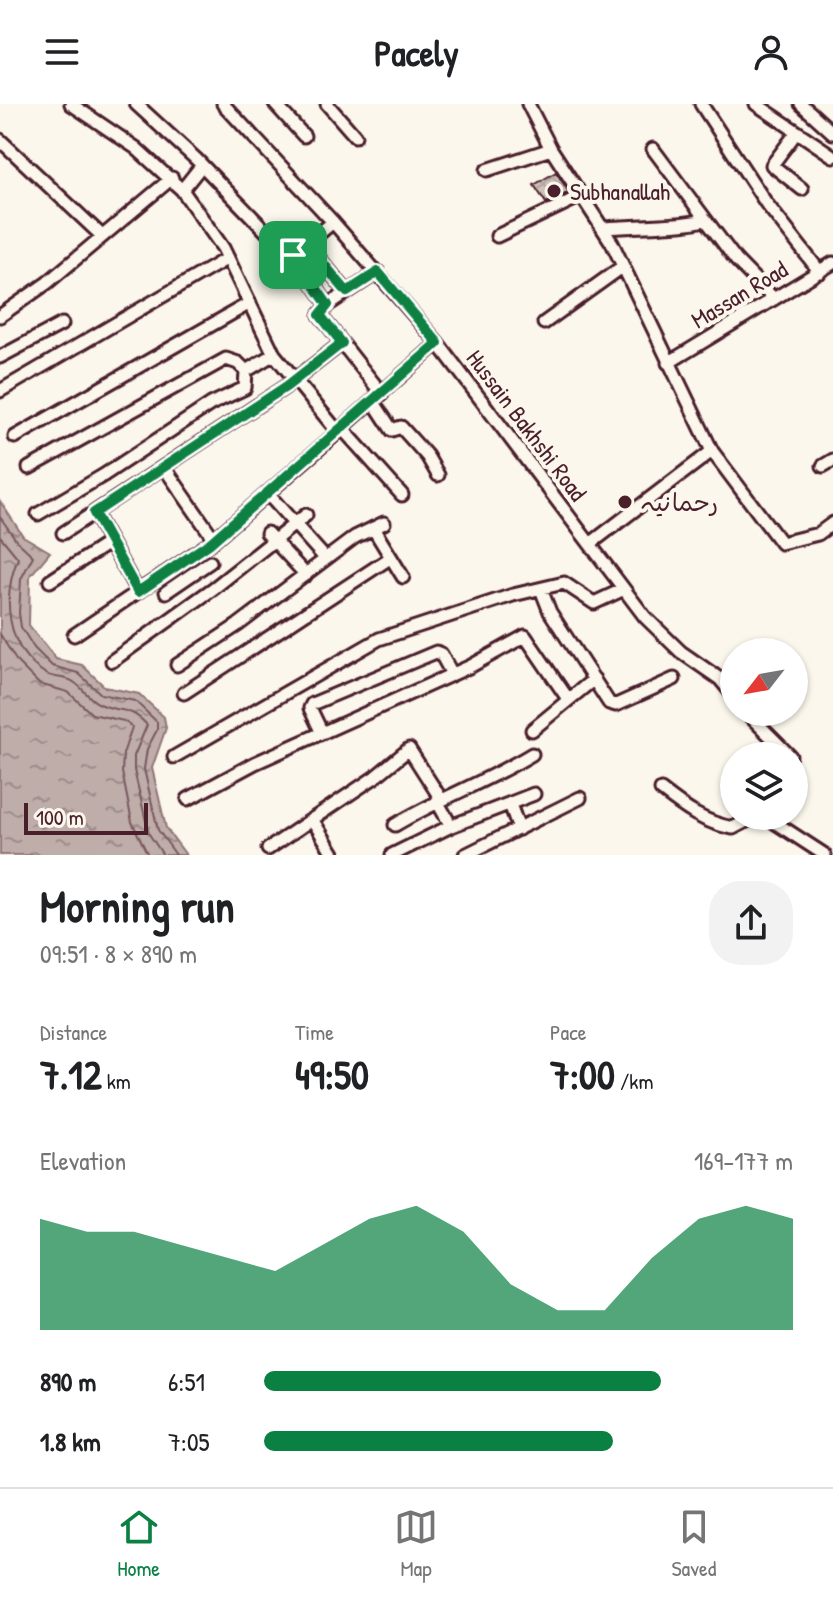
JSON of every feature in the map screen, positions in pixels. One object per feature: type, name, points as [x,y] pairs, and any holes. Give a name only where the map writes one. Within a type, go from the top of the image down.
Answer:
[{"type":"street","points":[[71,104],[136,148],[172,178],[228,258],[274,354],[402,495]]},
{"type":"street","points":[[136,104],[293,255],[328,305]]},
{"type":"street","name":"Hussain Bakhshi Road","points":[[223,104],[378,272],[438,343],[622,590],[660,632],[720,679]]},
{"type":"street","points":[[275,104],[304,136]]},
{"type":"street","points":[[327,104],[355,136]]},
{"type":"street","points":[[528,104],[551,149],[604,228],[712,451],[781,543],[818,534],[833,523]]},
{"type":"street","points":[[701,104],[766,203],[833,279]]},
{"type":"street","points":[[756,104],[833,156]]},
{"type":"street","points":[[801,104],[833,133]]},
{"type":"street","points":[[796,133],[772,165],[802,189]]},
{"type":"street","points":[[0,140],[102,236]]},
{"type":"street","points":[[487,170],[551,149]]},
{"type":"street","points":[[653,149],[736,260],[774,299]]},
{"type":"street","points":[[182,190],[202,165]]},
{"type":"street","points":[[0,316],[172,178]]},
{"type":"street","points":[[497,236],[581,196]]},
{"type":"street","points":[[604,228],[657,223],[695,225],[705,219]]},
{"type":"street","points":[[293,255],[333,222]]},
{"type":"street","points":[[307,244],[347,292]]},
{"type":"street","points":[[0,391],[76,350],[228,258]]},
{"type":"street","points":[[544,323],[622,267]]},
{"type":"street","name":"Massan Road","points":[[668,363],[826,268]]},
{"type":"street","points":[[378,272],[328,305],[320,315],[378,398],[392,430],[401,427],[427,456],[438,475]]},
{"type":"street","points":[[15,437],[250,303]]},
{"type":"street","points":[[0,357],[62,324]]},
{"type":"street","points":[[63,533],[295,380],[342,343]]},
{"type":"street","points":[[74,635],[214,539],[438,343]]},
{"type":"street","points":[[246,371],[274,354]]},
{"type":"street","points":[[29,468],[226,359],[238,363],[246,371],[245,388],[211,404],[104,475],[38,514]]},
{"type":"street","points":[[590,544],[712,451]]},
{"type":"street","points":[[164,467],[214,539]]},
{"type":"street","points":[[267,493],[293,526],[325,558]]},
{"type":"street","points":[[94,513],[138,592]]},
{"type":"street","points":[[112,661],[224,579],[271,538],[306,515]]},
{"type":"street","points":[[177,665],[306,575],[325,558],[379,525],[390,558],[403,577]]},
{"type":"street","points":[[271,538],[306,575]]},
{"type":"street","points":[[50,581],[110,542]]},
{"type":"street","points":[[200,549],[224,579]]},
{"type":"street","points":[[184,693],[390,558]]},
{"type":"street","points":[[166,592],[210,562]]},
{"type":"street","points":[[174,757],[379,639],[566,583],[594,603],[622,590]]},
{"type":"street","points":[[541,589],[550,612],[613,705],[674,679]]},
{"type":"street","points":[[188,799],[255,763],[452,674],[526,636],[568,699]]},
{"type":"street","points":[[322,733],[312,704],[436,652],[441,654],[452,674]]},
{"type":"street","points":[[532,730],[594,679]]},
{"type":"street","points":[[760,726],[776,742]]},
{"type":"street","points":[[268,849],[375,777],[409,749],[451,826]]},
{"type":"street","points":[[395,825],[439,800],[486,782],[532,754]]},
{"type":"street","points":[[661,790],[695,817],[720,825]]},
{"type":"street","points":[[392,855],[451,826],[534,794]]},
{"type":"street","points":[[465,855],[580,798]]},
{"type":"street","points":[[510,804],[519,829]]},
{"type":"street","points":[[312,819],[334,855]]},
{"type":"street","points":[[786,830],[825,855]]},
{"type":"water","points":[[0,501],[23,536],[50,552],[30,576],[29,625],[56,659],[82,665],[105,687],[139,694],[164,717],[166,728],[152,768],[166,828],[186,855],[0,855]]},
{"type":"building","name":"Subhanallah","points":[[556,172],[569,192],[546,203],[534,185]]},
{"type":"place","name":"Subhanallah","points":[[554,191]]},
{"type":"place","name":"رحمانیہ","points":[[625,502]]},
{"type":"route","points":[[307,244],[347,292],[378,272],[438,343],[210,543],[138,592],[94,513],[287,386],[342,343],[320,315],[328,305],[293,255],[307,244]]}]
